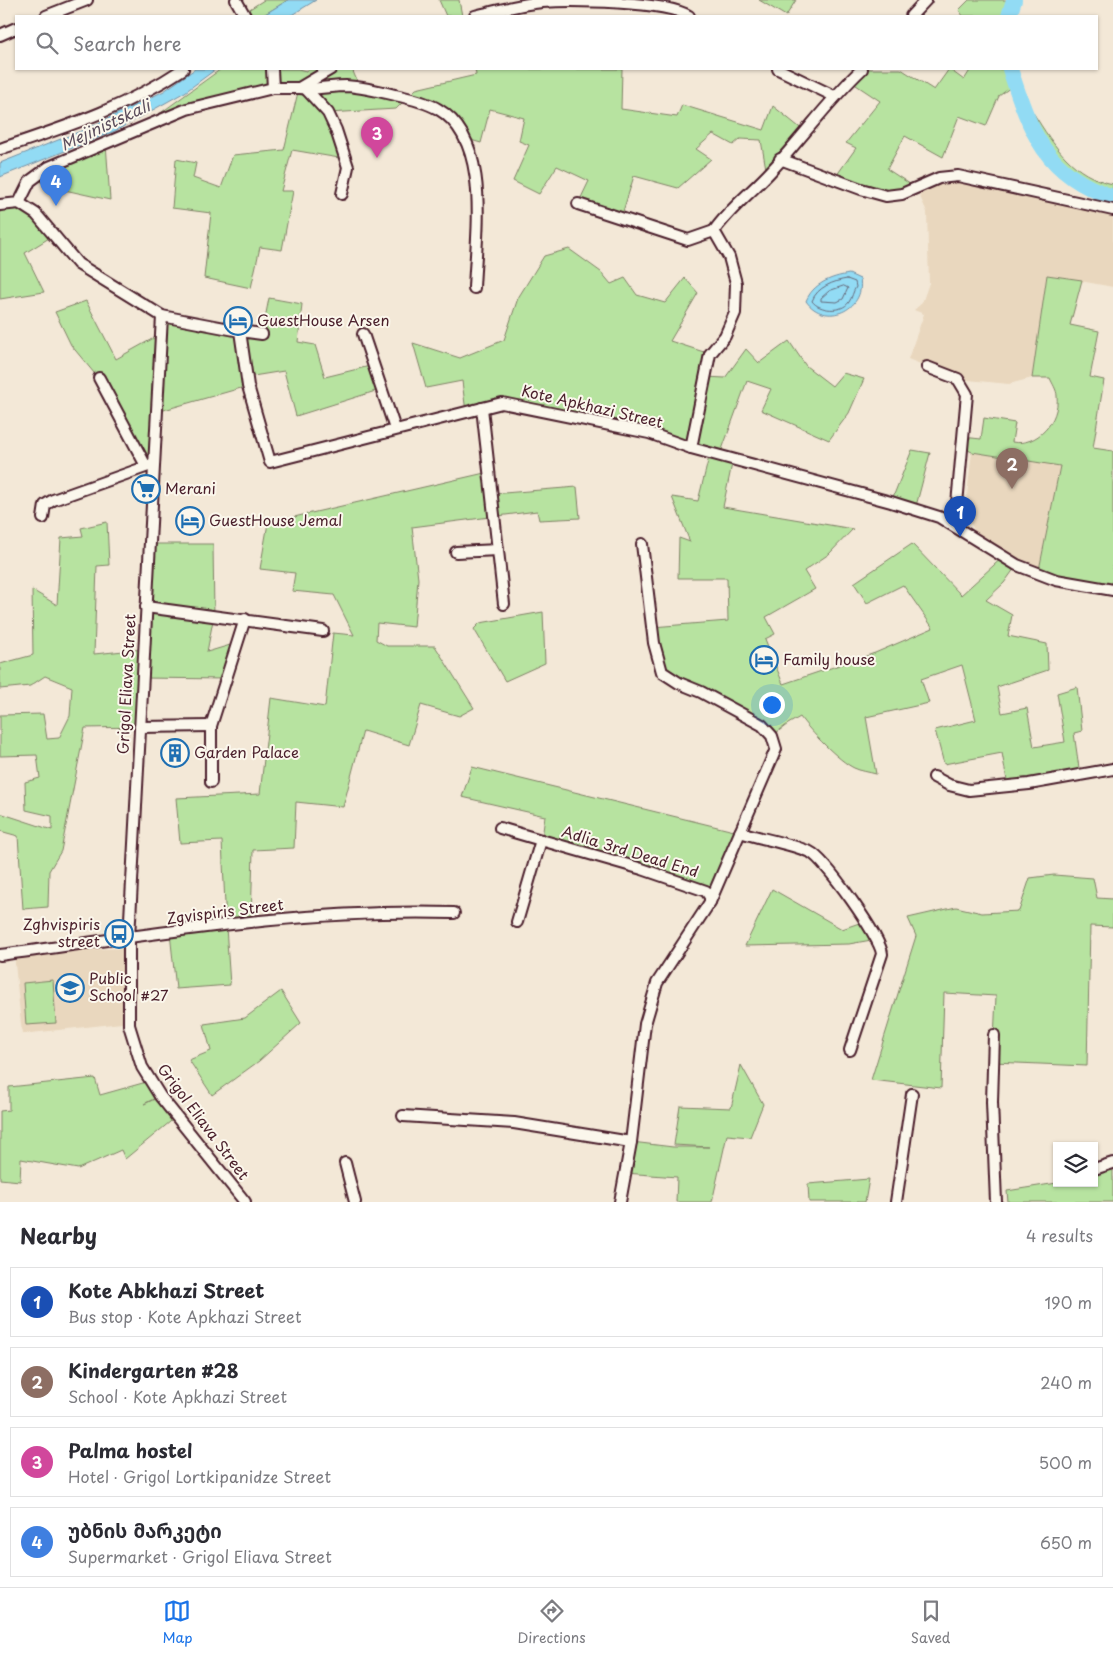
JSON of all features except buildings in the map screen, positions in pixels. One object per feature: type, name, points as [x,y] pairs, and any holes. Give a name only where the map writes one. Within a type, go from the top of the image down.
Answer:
[{"type":"street","points":[[49,15],[87,0]]},
{"type":"street","points":[[236,0],[243,15]]},
{"type":"street","points":[[912,15],[926,0]]},
{"type":"street","points":[[480,15],[542,2],[587,1],[642,3],[682,12],[687,15]]},
{"type":"street","points":[[0,35],[15,28]]},
{"type":"street","points":[[0,149],[93,118],[156,86],[181,70]]},
{"type":"street","points":[[272,70],[273,88]]},
{"type":"street","points":[[303,89],[330,70]]},
{"type":"street","points":[[780,70],[834,96]]},
{"type":"street","points":[[578,204],[688,240],[714,231],[724,217],[780,160],[834,96],[861,70]]},
{"type":"street","points":[[19,203],[30,181],[48,167],[187,109],[273,88],[303,89],[346,86],[376,90],[438,109],[451,120],[464,138],[472,156],[477,179],[474,288]]},
{"type":"street","points":[[303,89],[328,114],[336,130],[348,167],[342,194]]},
{"type":"street","points":[[780,160],[886,196],[902,194],[939,178],[958,176],[1113,210]]},
{"type":"street","points":[[0,205],[19,203],[36,214],[78,264],[162,316],[262,334]]},
{"type":"street","points":[[691,448],[710,354],[725,336],[735,313],[736,283],[729,257],[714,231]]},
{"type":"street","name":"Grigol Eliava Street","points":[[162,316],[150,465],[146,607],[128,938],[129,1025],[142,1068],[160,1096],[245,1202]]},
{"type":"street","name":"Kote Apkhazi Street","points":[[240,330],[248,386],[270,462],[502,403],[526,406],[649,433],[691,448],[891,502],[939,517],[1017,565],[1056,580],[1113,590]]},
{"type":"street","points":[[364,334],[395,429]]},
{"type":"street","points":[[927,367],[958,379],[967,394],[954,526]]},
{"type":"street","points":[[43,518],[45,505],[53,500],[150,465],[99,378]]},
{"type":"street","points":[[482,408],[504,604]]},
{"type":"street","points":[[620,1202],[631,1142],[645,1024],[658,983],[710,902],[776,749],[772,736],[762,725],[701,692],[679,683],[662,672],[654,643],[642,544]]},
{"type":"street","points":[[456,552],[498,550]]},
{"type":"street","points":[[146,607],[323,630]]},
{"type":"street","points":[[211,782],[211,726],[245,619]]},
{"type":"street","points":[[140,728],[211,726]]},
{"type":"street","points":[[934,777],[949,785],[969,790],[1029,784],[1113,770]]},
{"type":"street","points":[[500,828],[541,840]]},
{"type":"street","points":[[740,832],[811,853],[828,869],[877,939],[882,954],[850,1050]]},
{"type":"street","name":"Adlia 3rd Dead End","points":[[517,922],[541,840],[642,869],[706,891],[710,897],[710,902]]},
{"type":"street","name":"Zgvispiris Street","points":[[0,954],[276,920],[410,911],[454,912]]},
{"type":"street","points":[[994,1035],[992,1102],[996,1202]]},
{"type":"street","points":[[896,1202],[912,1094]]},
{"type":"street","points":[[403,1116],[514,1123],[631,1142]]},
{"type":"street","points":[[345,1163],[355,1202]]},
{"type":"street","points":[[1098,1168],[1113,1163]]},
{"type":"shaded area","points":[[958,176],[1113,210],[1113,287],[1047,275],[1032,378],[1009,384],[958,379],[908,359],[924,314],[914,310],[922,303],[929,283],[927,212],[916,188]]},
{"type":"shaded area","points":[[972,452],[1060,466],[1039,570],[1015,561],[978,537],[965,513]]},
{"type":"shaded area","name":"Public School #27","points":[[123,948],[122,1023],[22,1034],[14,953]]},
{"type":"green space","points":[[264,0],[288,0],[264,15],[251,15],[248,10]]},
{"type":"green space","points":[[439,0],[459,0],[462,15],[446,15]]},
{"type":"green space","points":[[759,0],[796,0],[787,15]]},
{"type":"green space","points":[[969,0],[1006,0],[1017,7],[1013,15],[962,15],[959,10]]},
{"type":"green space","points":[[220,70],[352,70],[360,88],[407,98],[396,109],[328,113],[345,159],[292,150],[281,191],[293,191],[282,250],[260,247],[251,288],[204,278],[211,213],[172,208],[176,159],[196,163],[193,178],[221,188],[233,155],[284,150],[299,88],[273,88],[140,128]]},
{"type":"green space","points":[[475,70],[622,70],[621,109],[677,117],[682,105],[764,130],[773,106],[804,131],[767,175],[761,140],[740,139],[733,145],[713,134],[696,149],[711,159],[678,188],[634,176],[621,218],[578,204],[589,181],[557,166],[539,194],[513,181],[529,145],[519,141],[524,118],[490,109],[481,143],[464,138],[451,120],[407,98],[416,89],[476,75]]},
{"type":"green space","points":[[861,70],[903,70],[934,90],[948,70],[964,80],[970,70],[1010,70],[1027,103],[1057,148],[1076,167],[1099,180],[1113,184],[1113,197],[1087,186],[1063,170],[1043,149],[1035,138],[1027,120],[1015,84],[999,96],[986,126],[959,116],[943,157],[905,136],[887,169],[916,188],[886,196],[834,179],[856,148],[846,143],[880,101],[850,81]]},
{"type":"green space","points":[[106,143],[110,200],[60,189],[41,182],[49,167]]},
{"type":"green space","points":[[19,203],[54,235],[25,253],[44,292],[0,299],[0,205]]},
{"type":"green space","points":[[569,249],[601,272],[611,284],[625,278],[637,295],[665,303],[685,278],[698,293],[670,341],[710,354],[706,377],[725,378],[746,349],[759,363],[789,341],[806,366],[832,386],[843,373],[864,379],[849,413],[829,440],[761,410],[771,389],[747,381],[720,455],[733,459],[723,507],[853,529],[829,554],[804,571],[815,589],[766,617],[775,634],[765,639],[783,684],[875,653],[933,628],[903,585],[867,603],[854,583],[912,544],[961,595],[1004,556],[1017,565],[1004,583],[986,600],[1012,615],[1008,636],[1047,644],[1048,670],[997,687],[1002,713],[1027,708],[1034,747],[1065,742],[1057,693],[1077,687],[1082,731],[1074,733],[1080,775],[1008,786],[1002,753],[944,764],[935,730],[976,720],[962,665],[921,679],[929,703],[866,717],[876,774],[856,769],[841,759],[800,717],[772,736],[669,677],[652,627],[728,621],[727,578],[678,578],[679,538],[690,542],[672,497],[698,501],[710,453],[649,433],[502,403],[466,412],[462,381],[426,388],[413,343],[460,358],[504,340],[518,298],[544,256]]},
{"type":"green space","points":[[1047,275],[1082,280],[1070,325],[1099,331],[1090,377],[1104,380],[1093,448],[1113,451],[1113,575],[1111,589],[1067,579],[1039,570],[1060,466],[972,452],[962,447],[963,437],[981,439],[984,418],[1015,423],[1012,442],[1030,440],[1038,436],[1051,423],[1057,405],[1055,389],[1050,378],[1032,378]]},
{"type":"green space","points":[[269,298],[302,304],[298,342],[315,345],[325,377],[374,365],[382,389],[296,416],[284,371],[247,377],[248,386],[157,412],[154,464],[146,466],[99,379],[71,345],[55,312],[86,301],[116,359],[161,334],[162,316],[262,334]]},
{"type":"green space","points":[[912,450],[930,453],[915,510],[891,502]]},
{"type":"green space","points":[[489,472],[492,494],[577,487],[580,518],[539,520],[537,511],[412,527],[418,579],[414,627],[377,623],[376,640],[387,646],[435,646],[474,708],[459,716],[421,705],[409,745],[363,731],[343,807],[296,802],[294,848],[253,850],[251,923],[226,926],[222,841],[180,843],[176,798],[260,794],[271,698],[325,707],[333,633],[354,635],[334,595],[292,591],[295,573],[260,569],[268,523]]},
{"type":"green space","points":[[107,522],[109,565],[97,566],[94,654],[144,649],[150,544],[213,544],[214,615],[207,652],[237,643],[225,679],[143,678],[140,727],[85,728],[61,851],[49,871],[48,907],[23,909],[18,836],[0,831],[0,813],[52,830],[52,816],[26,810],[25,782],[40,778],[37,755],[0,756],[0,715],[43,714],[47,739],[59,738],[70,716],[72,687],[45,676],[30,686],[0,689],[0,664],[33,655],[32,590],[57,605],[61,538],[83,536],[81,528]]},
{"type":"green space","points":[[543,612],[545,663],[505,681],[474,629],[480,623]]},
{"type":"green space","points":[[472,767],[738,832],[710,897],[542,839],[545,816],[462,797]]},
{"type":"green space","points":[[1054,875],[1093,878],[1097,898],[1113,899],[1113,927],[1090,926],[1087,1066],[993,1062],[996,996],[944,993],[941,1088],[871,1080],[916,936],[908,918],[956,907],[982,913],[1019,911],[1030,878]]},
{"type":"green space","points":[[772,889],[842,929],[865,921],[877,939],[849,944],[745,946]]},
{"type":"green space","points":[[226,927],[230,985],[176,989],[170,933]]},
{"type":"green space","points":[[53,980],[56,1023],[26,1025],[23,983]]},
{"type":"green space","points":[[281,991],[301,1023],[259,1061],[212,1095],[189,1060],[211,1051],[204,1024],[245,1018]]},
{"type":"green space","points":[[741,1065],[763,1104],[750,1137],[727,1135],[712,1202],[676,1202],[677,1177],[625,1173],[632,1142],[673,1147],[709,1147],[674,1145],[680,1106],[731,1108]]},
{"type":"green space","points":[[95,1078],[100,1095],[150,1081],[159,1096],[144,1104],[159,1097],[176,1117],[125,1159],[121,1150],[78,1169],[21,1159],[20,1181],[0,1179],[0,1111],[9,1110],[9,1087]]},
{"type":"green space","points":[[1113,1166],[1113,1202],[1008,1202],[1007,1191],[1053,1184],[1053,1187],[1098,1187],[1099,1169]]},
{"type":"green space","points":[[869,1179],[865,1202],[809,1202],[808,1184]]},
{"type":"water","points":[[288,0],[316,0],[292,15],[264,15]]},
{"type":"water","points":[[194,70],[215,70],[185,92],[115,131],[0,177],[0,163],[86,129],[164,91]]},
{"type":"water","points":[[849,274],[860,279],[860,290],[857,299],[851,307],[833,314],[823,313],[814,309],[806,301],[813,290],[823,282]]},
{"type":"waterway","name":"Mejinistskali","points":[[1009,15],[1014,0]]},
{"type":"waterway","name":"Mejinistskali","points":[[1010,70],[1033,131],[1055,163],[1090,188],[1113,197]]},
{"type":"place","name":"Palma hostel","points":[[377,158]]},
{"type":"place","name":"უბნის მარკეტი","points":[[56,206]]},
{"type":"place","name":"GuestHouse Arsen","points":[[238,321]]},
{"type":"place","name":"Merani","points":[[146,489]]},
{"type":"place","name":"Kindergarten #28","points":[[1012,489]]},
{"type":"place","name":"GuestHouse Jemal","points":[[190,521]]},
{"type":"place","name":"Kote Abkhazi Street","points":[[960,537]]},
{"type":"place","name":"Family house","points":[[764,660]]},
{"type":"place","name":"Garden Palace","points":[[175,753]]},
{"type":"place","name":"Zghvispiris street","points":[[119,934]]},
{"type":"place","name":"Public School #27","points":[[70,988]]}]
